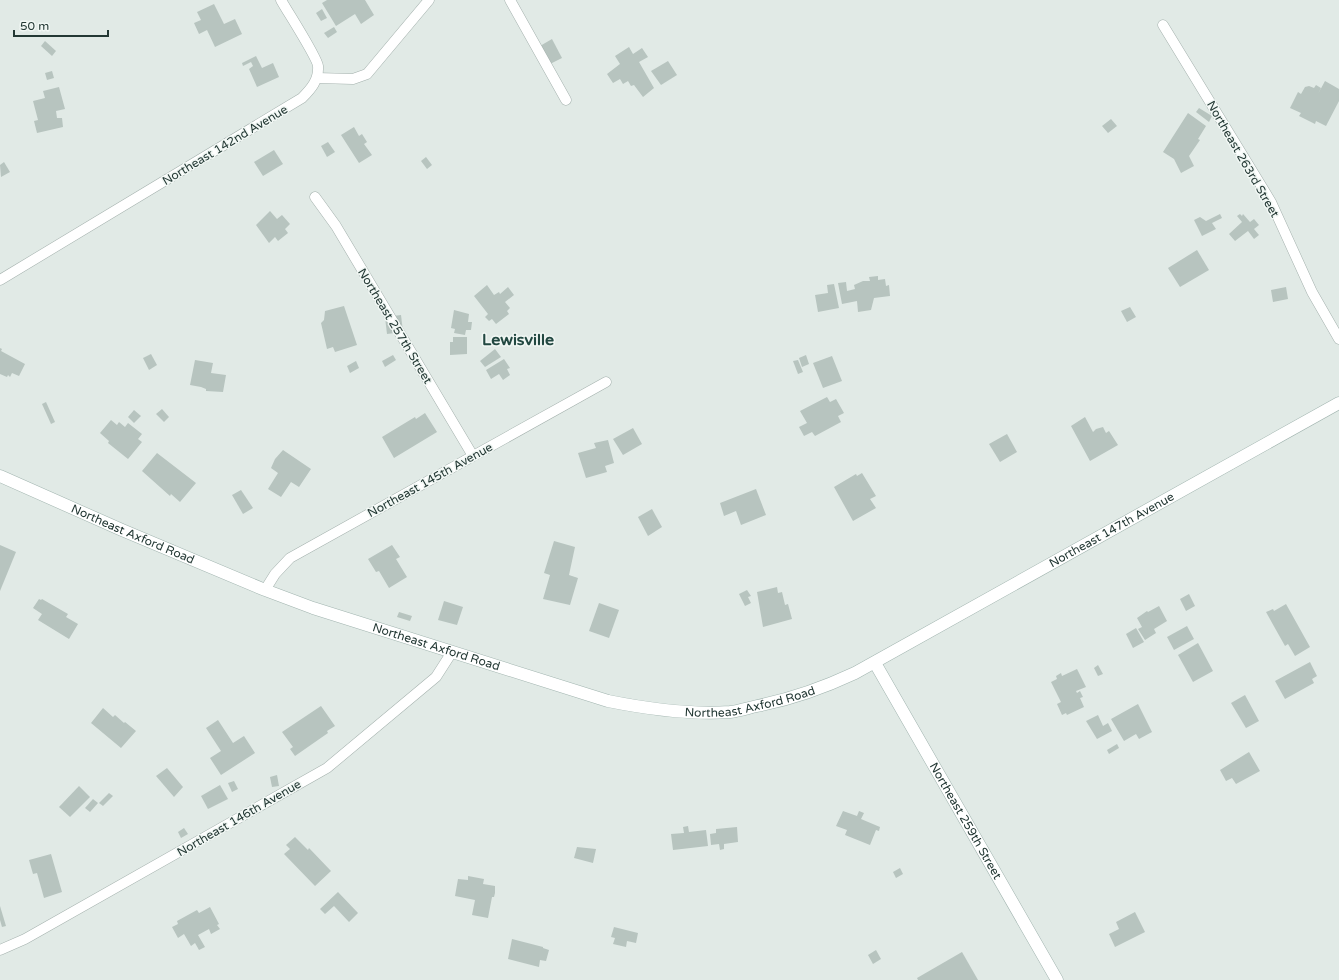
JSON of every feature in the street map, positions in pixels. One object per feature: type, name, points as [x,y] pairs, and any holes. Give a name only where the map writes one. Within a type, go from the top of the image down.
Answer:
[{"type":"main road","name":"Northeast 147th Avenue","points":[[880,660],[1339,403]]},
{"type":"main road","name":"Northeast Axford Road","points":[[0,476],[122,530],[265,590],[313,608],[608,701],[644,708],[680,711],[731,712],[785,701],[822,688],[880,660]]},
{"type":"main road","name":"Northeast 259th Street","points":[[880,660],[1057,980]]},
{"type":"street","points":[[281,0],[318,64],[317,78],[353,79],[367,74],[429,0]]},
{"type":"street","points":[[510,0],[566,100]]},
{"type":"street","name":"Northeast 263rd Street","points":[[1163,25],[1271,202],[1312,292],[1339,339]]},
{"type":"street","name":"Northeast 142nd Avenue","points":[[0,280],[302,98],[312,88],[317,78]]},
{"type":"street","name":"Northeast 257th Street","points":[[315,197],[336,226],[473,456]]},
{"type":"street","name":"Northeast 145th Avenue","points":[[265,590],[275,574],[290,558],[606,382]]},
{"type":"street","name":"Northeast 146th Avenue","points":[[0,950],[25,940],[327,768],[436,677],[452,652]]},
{"type":"building","points":[[327,0],[365,0],[374,15],[361,24],[355,14],[336,26],[322,3]]},
{"type":"building","points":[[214,4],[224,24],[235,19],[242,34],[215,47],[207,30],[199,34],[194,23],[201,20],[197,12]]},
{"type":"building","points":[[322,9],[327,18],[321,21],[316,13]]},
{"type":"building","points":[[334,27],[337,32],[328,38],[324,33]]},
{"type":"building","points":[[552,39],[562,58],[550,64],[540,46]]},
{"type":"building","points":[[45,41],[56,51],[52,56],[41,46]]},
{"type":"building","points":[[629,47],[633,54],[642,48],[648,57],[639,62],[654,88],[643,97],[634,85],[631,86],[628,81],[623,84],[620,79],[613,83],[607,74],[620,64],[615,56]]},
{"type":"building","points":[[256,56],[262,68],[273,63],[279,77],[257,87],[249,69],[253,66],[251,62],[243,66],[242,63]]},
{"type":"building","points":[[668,61],[677,75],[661,85],[651,71]]},
{"type":"building","points":[[52,71],[54,78],[47,80],[45,73]]},
{"type":"building","points":[[1325,81],[1339,89],[1339,101],[1326,126],[1316,121],[1315,124],[1299,116],[1301,113],[1290,108],[1298,92],[1301,94],[1305,87],[1309,86],[1314,88],[1316,85],[1321,88],[1318,94]]},
{"type":"building","points":[[59,87],[65,109],[56,111],[57,118],[62,118],[63,127],[37,133],[34,121],[38,120],[33,101],[45,98],[43,91]]},
{"type":"building","points":[[1199,108],[1212,116],[1209,122],[1196,112]]},
{"type":"building","points":[[1188,113],[1206,126],[1198,139],[1200,140],[1189,156],[1194,166],[1181,173],[1174,159],[1163,152]]},
{"type":"building","points":[[1111,119],[1117,126],[1108,133],[1102,126]]},
{"type":"building","points":[[354,127],[359,136],[362,134],[367,142],[364,144],[372,155],[359,163],[341,135]]},
{"type":"building","points":[[328,142],[335,152],[327,157],[321,146]]},
{"type":"building","points":[[274,150],[283,164],[263,176],[254,162]]},
{"type":"building","points":[[426,157],[432,165],[427,169],[421,161]]},
{"type":"building","points":[[4,162],[10,172],[1,177],[0,165]]},
{"type":"building","points":[[270,211],[277,219],[282,215],[290,224],[285,229],[288,233],[278,241],[275,237],[269,243],[256,225]]},
{"type":"building","points":[[1220,214],[1222,218],[1212,223],[1216,229],[1202,236],[1194,220],[1200,217],[1206,221]]},
{"type":"building","points":[[1240,214],[1242,216],[1243,214],[1250,222],[1254,219],[1259,225],[1254,229],[1259,235],[1254,239],[1248,231],[1235,241],[1229,234],[1242,222],[1237,216]]},
{"type":"building","points":[[1197,250],[1209,270],[1180,287],[1168,268]]},
{"type":"building","points":[[878,276],[878,280],[885,279],[886,286],[889,285],[890,296],[874,298],[871,310],[858,312],[857,301],[842,304],[838,283],[846,282],[847,291],[855,289],[854,285],[863,281],[870,281],[869,277]]},
{"type":"building","points":[[834,284],[839,308],[818,312],[815,295],[828,293],[827,285]]},
{"type":"building","points":[[487,285],[494,295],[499,292],[500,294],[508,287],[514,295],[505,302],[510,308],[507,311],[509,314],[496,324],[492,319],[489,321],[485,317],[488,314],[474,296]]},
{"type":"building","points":[[1286,287],[1288,299],[1273,302],[1271,290]]},
{"type":"building","points":[[344,306],[357,345],[335,352],[333,347],[327,349],[321,323],[324,320],[325,311]]},
{"type":"building","points":[[1130,307],[1136,317],[1127,322],[1121,311]]},
{"type":"building","points":[[454,310],[469,314],[468,322],[472,322],[471,330],[466,330],[465,335],[454,333],[455,329],[451,328]]},
{"type":"building","points":[[401,315],[403,332],[387,334],[385,317]]},
{"type":"building","points":[[453,337],[467,337],[467,354],[450,355],[450,342],[453,342]]},
{"type":"building","points":[[0,348],[2,349],[1,351],[25,364],[19,376],[12,373],[10,377],[8,375],[7,377],[0,374]]},
{"type":"building","points":[[495,349],[501,357],[485,367],[480,361]]},
{"type":"building","points":[[151,354],[157,365],[149,370],[143,358]]},
{"type":"building","points":[[393,355],[396,360],[385,367],[382,361]]},
{"type":"building","points":[[806,355],[809,364],[802,367],[799,358]]},
{"type":"building","points":[[832,356],[842,381],[823,388],[813,363]]},
{"type":"building","points":[[504,359],[510,368],[507,369],[510,375],[503,380],[499,374],[491,379],[486,370]]},
{"type":"building","points":[[195,360],[213,363],[211,373],[226,375],[223,392],[206,391],[206,389],[201,387],[190,385]]},
{"type":"building","points":[[798,360],[803,372],[798,374],[793,361]]},
{"type":"building","points":[[356,361],[359,368],[350,373],[347,366]]},
{"type":"building","points":[[827,397],[830,402],[836,399],[844,413],[838,416],[841,422],[815,436],[812,432],[804,436],[799,427],[807,423],[800,411]]},
{"type":"building","points":[[46,402],[55,422],[51,424],[42,404]]},
{"type":"building","points":[[162,409],[169,417],[164,422],[156,414]]},
{"type":"building","points":[[134,410],[141,416],[134,423],[128,417]]},
{"type":"building","points":[[425,413],[437,432],[394,458],[382,437],[415,417],[416,419]]},
{"type":"building","points":[[1085,417],[1093,432],[1096,429],[1103,427],[1106,433],[1109,431],[1118,445],[1090,461],[1071,426]]},
{"type":"building","points":[[111,420],[117,425],[119,422],[125,427],[128,423],[142,434],[138,439],[142,442],[128,459],[108,443],[109,441],[100,433]]},
{"type":"building","points":[[633,428],[642,444],[623,455],[613,439]]},
{"type":"building","points":[[1007,434],[1017,452],[1000,462],[989,444]]},
{"type":"building","points":[[608,440],[614,463],[605,466],[607,472],[586,478],[578,453],[596,448],[594,443]]},
{"type":"building","points":[[283,450],[311,469],[299,487],[291,482],[281,497],[268,489],[278,473],[271,468],[275,459]]},
{"type":"building","points":[[157,453],[196,483],[180,502],[171,494],[170,496],[142,471]]},
{"type":"building","points":[[862,473],[876,496],[870,499],[876,508],[853,521],[834,487],[856,474],[857,476]]},
{"type":"building","points":[[756,489],[766,515],[741,525],[736,511],[724,516],[720,503]]},
{"type":"building","points":[[241,490],[253,508],[243,514],[232,495]]},
{"type":"building","points":[[652,509],[662,527],[648,536],[638,517]]},
{"type":"building","points":[[554,541],[575,547],[569,575],[578,578],[570,605],[543,599],[550,575],[544,573]]},
{"type":"building","points":[[0,545],[16,552],[0,591]]},
{"type":"building","points":[[392,545],[400,557],[396,559],[407,577],[389,588],[379,571],[376,572],[368,559]]},
{"type":"building","points":[[777,587],[778,593],[782,592],[785,605],[788,604],[792,619],[763,627],[757,592]]},
{"type":"building","points":[[747,590],[751,596],[748,597],[751,603],[745,606],[739,594]]},
{"type":"building","points":[[1189,594],[1195,606],[1186,611],[1180,599]]},
{"type":"building","points":[[39,599],[42,599],[68,614],[66,617],[78,624],[69,639],[38,620],[42,614],[33,608]]},
{"type":"building","points":[[444,601],[463,607],[457,625],[438,620]]},
{"type":"building","points":[[599,603],[619,610],[609,638],[589,631]]},
{"type":"building","points":[[1286,604],[1310,647],[1295,656],[1288,644],[1285,646],[1266,612],[1273,609],[1274,611]]},
{"type":"building","points":[[1159,606],[1167,621],[1154,629],[1156,633],[1145,640],[1138,629],[1142,627],[1137,618],[1147,611],[1148,612]]},
{"type":"building","points":[[399,612],[412,616],[410,621],[397,617]]},
{"type":"building","points":[[1187,626],[1194,639],[1174,650],[1167,637]]},
{"type":"building","points":[[1136,628],[1144,642],[1133,648],[1126,634]]},
{"type":"building","points":[[1198,643],[1213,671],[1193,682],[1178,655]]},
{"type":"building","points":[[1310,662],[1317,676],[1312,679],[1314,683],[1285,699],[1275,681]]},
{"type":"building","points":[[1098,665],[1103,674],[1098,676],[1094,668]]},
{"type":"building","points":[[1077,669],[1086,687],[1076,691],[1077,693],[1080,691],[1083,697],[1080,698],[1084,707],[1067,715],[1066,713],[1062,715],[1057,704],[1061,702],[1051,682],[1057,679],[1056,676],[1061,673],[1062,676]]},
{"type":"building","points":[[1245,695],[1259,721],[1246,728],[1231,703]]},
{"type":"building","points":[[1138,704],[1152,732],[1139,739],[1136,734],[1124,741],[1111,719]]},
{"type":"building","points":[[321,706],[335,726],[327,731],[328,733],[295,756],[290,749],[293,747],[282,732]]},
{"type":"building","points":[[103,708],[113,717],[115,715],[136,731],[121,748],[91,723]]},
{"type":"building","points":[[1098,715],[1103,726],[1108,723],[1112,731],[1097,739],[1086,721]]},
{"type":"building","points":[[218,720],[233,743],[244,736],[255,753],[221,775],[210,758],[221,751],[206,728]]},
{"type":"building","points":[[1117,744],[1119,748],[1109,754],[1107,750]]},
{"type":"building","points":[[1249,752],[1260,771],[1236,784],[1232,778],[1226,781],[1220,770]]},
{"type":"building","points":[[167,768],[183,787],[174,797],[156,776]]},
{"type":"building","points":[[277,775],[279,786],[272,787],[270,777]]},
{"type":"building","points":[[234,781],[238,789],[232,792],[228,783]]},
{"type":"building","points":[[220,785],[228,799],[208,809],[201,796]]},
{"type":"building","points":[[79,786],[90,797],[70,817],[59,807]]},
{"type":"building","points":[[109,793],[113,796],[103,806],[99,803]]},
{"type":"building","points":[[93,799],[98,803],[90,812],[85,808]]},
{"type":"building","points":[[843,811],[857,816],[859,811],[864,813],[861,819],[880,827],[879,831],[876,830],[870,845],[845,835],[847,830],[836,826]]},
{"type":"building","points":[[688,826],[689,832],[706,830],[708,846],[673,850],[671,834],[684,833],[683,827]]},
{"type":"building","points":[[737,827],[738,842],[724,844],[724,849],[720,850],[719,844],[711,845],[710,834],[716,833],[716,829]]},
{"type":"building","points":[[184,828],[188,834],[181,838],[178,832]]},
{"type":"building","points":[[295,837],[308,850],[309,848],[331,871],[315,886],[284,854],[290,849],[286,845]]},
{"type":"building","points":[[577,847],[596,849],[593,863],[574,858]]},
{"type":"building","points":[[51,854],[62,892],[44,898],[37,873],[33,874],[29,860]]},
{"type":"building","points":[[900,868],[903,874],[896,878],[893,872]]},
{"type":"building","points":[[468,876],[484,879],[483,884],[495,886],[495,893],[494,897],[492,897],[488,918],[472,915],[475,900],[455,896],[458,879],[468,880]]},
{"type":"building","points":[[338,892],[358,913],[349,922],[334,906],[325,914],[320,909]]},
{"type":"building","points":[[0,906],[6,926],[2,927],[0,920]]},
{"type":"building","points":[[210,907],[220,929],[211,934],[209,929],[198,935],[205,947],[199,950],[195,943],[191,946],[184,934],[178,938],[172,927],[178,924],[177,921],[197,910],[199,913]]},
{"type":"building","points":[[1135,912],[1145,932],[1115,947],[1109,934],[1119,929],[1116,922]]},
{"type":"building","points":[[614,927],[638,933],[636,943],[627,941],[626,947],[613,944],[615,938],[611,937]]},
{"type":"building","points":[[512,939],[549,950],[546,961],[540,960],[539,967],[508,959]]},
{"type":"building","points":[[876,950],[881,959],[873,964],[868,955]]},
{"type":"building","points":[[962,952],[978,980],[918,980],[917,978]]},
{"type":"district","name":"Lewisville","points":[[518,340]]}]
